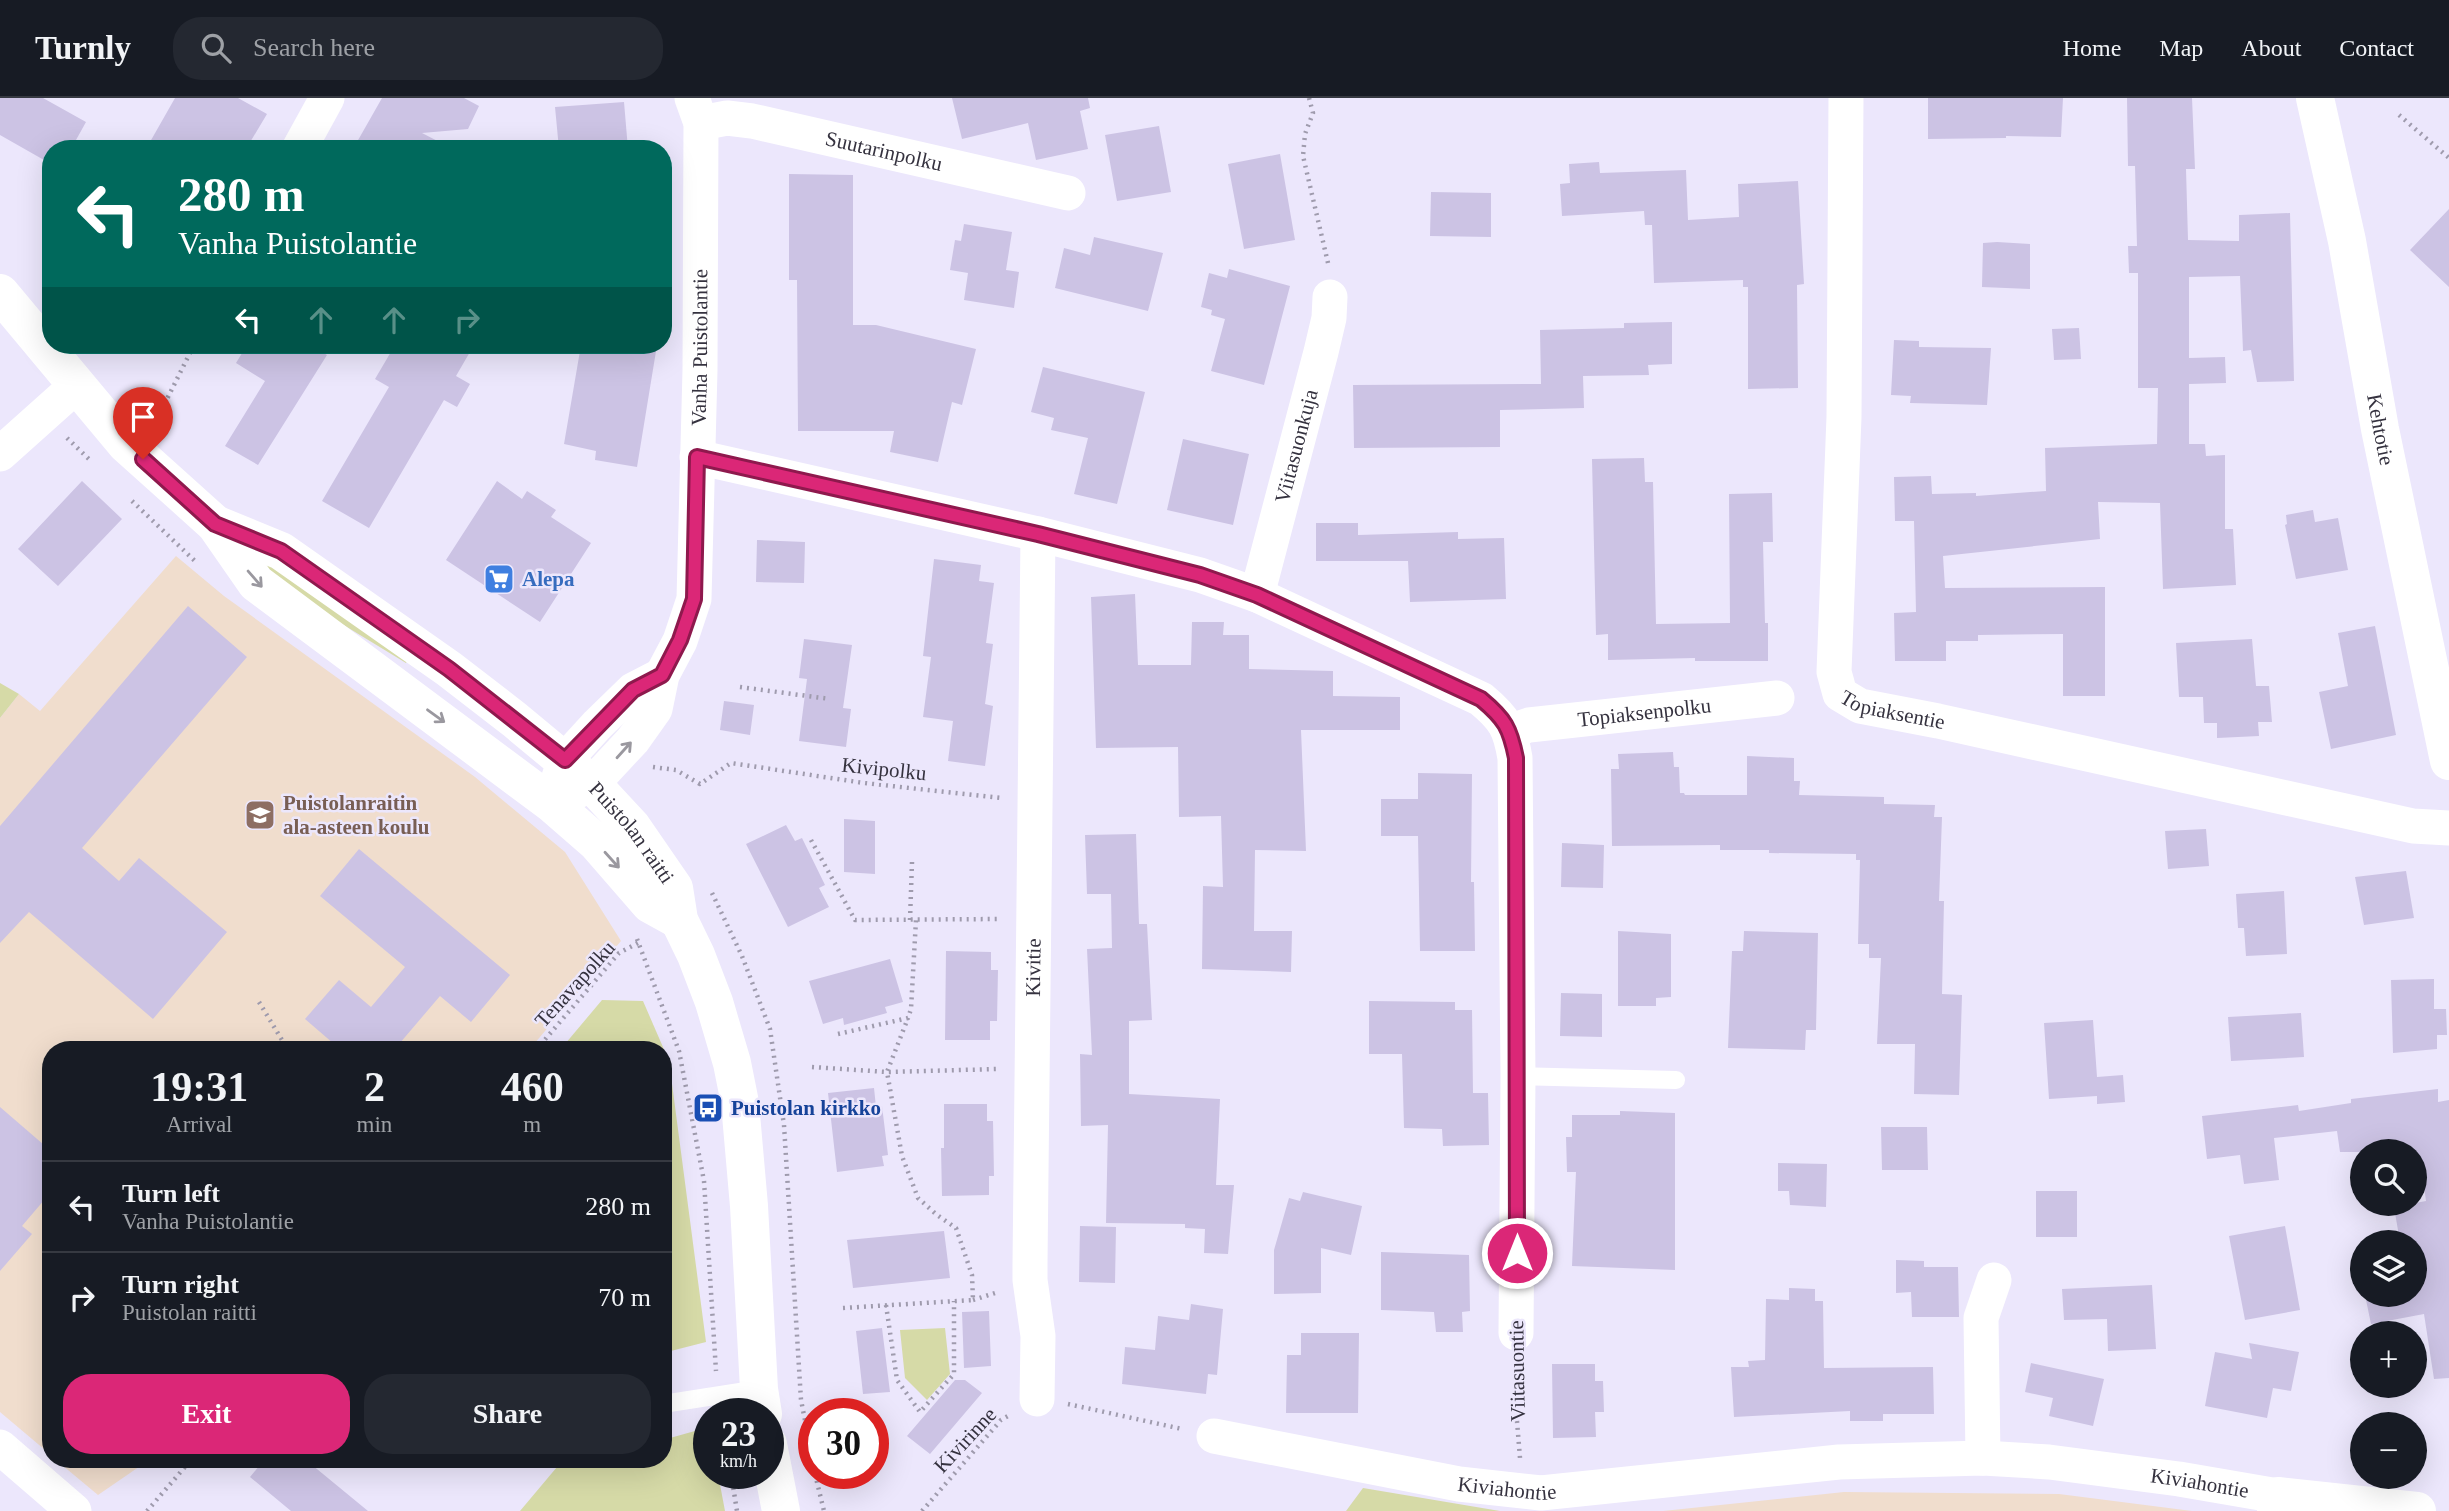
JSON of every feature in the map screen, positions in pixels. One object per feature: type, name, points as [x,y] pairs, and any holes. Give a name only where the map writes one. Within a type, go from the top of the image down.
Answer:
[{"type":"main road","name":"Kehtotie","points":[[2315,98],[2347,242],[2383,442],[2449,761]]},
{"type":"main road","name":"Puistolan raitti","points":[[0,293],[42,344]]},
{"type":"main road","name":"Puistolan raitti","points":[[50,354],[127,444],[215,524],[256,583],[551,803],[597,843],[650,904],[679,920]]},
{"type":"main road","name":"Puistolan raitti","points":[[215,524],[281,551],[449,669],[578,772],[632,827],[674,888],[679,920],[714,1002],[732,1063],[740,1103],[761,1398]]},
{"type":"main road","points":[[777,1489],[781,1511]]},
{"type":"main road","name":"Kiviahontie","points":[[2277,1504],[2417,1511]]},
{"type":"street","points":[[304,140],[327,98]]},
{"type":"street","name":"Topiaksentie","points":[[1846,98],[1844,417],[1834,672],[1840,694],[1860,706],[2413,826],[2449,828]]},
{"type":"street","name":"Suutarinpolku","points":[[697,110],[1068,192]]},
{"type":"street","name":"Vanha Puistolantie","points":[[551,803],[578,772],[633,740],[655,709],[662,675],[680,640],[694,599],[697,457],[697,110]]},
{"type":"street","name":"Viitasuonkuja","points":[[1257,595],[1321,352],[1331,297]]},
{"type":"street","points":[[0,454],[76,386]]},
{"type":"street","points":[[697,457],[1038,534],[1200,575],[1257,595],[1481,699],[1494,709],[1511,731]]},
{"type":"street","name":"Kivitie","points":[[1037,1399],[1038,1336],[1030,1280],[1038,534]]},
{"type":"street","name":"Topiaksenpolku","points":[[1511,731],[1529,725],[1777,698]]},
{"type":"street","name":"Viitasuontie","points":[[1511,731],[1516,758],[1516,1333]]},
{"type":"street","points":[[1983,1458],[1981,1318],[1994,1280]]},
{"type":"street","name":"Kiviahontie","points":[[1214,1436],[1459,1484],[1522,1492],[1541,1493],[1839,1462],[1983,1458],[2049,1461],[2179,1479],[2277,1504]]},
{"type":"street","points":[[0,1447],[74,1511]]},
{"type":"lane","points":[[1518,1076],[1676,1080]]},
{"type":"lane","points":[[672,1403],[718,1395],[740,1398]]},
{"type":"path","points":[[1309,98],[1313,113],[1305,134],[1303,156],[1319,225]]},
{"type":"path","points":[[2399,114],[2449,158]]},
{"type":"path","points":[[152,419],[166,402],[190,354]]},
{"type":"path","points":[[72,445],[100,469]]},
{"type":"path","points":[[128,497],[204,569]]},
{"type":"path","points":[[740,687],[830,699]]},
{"type":"path","name":"Kivipolku","points":[[649,766],[676,770],[700,784],[731,763],[864,783],[1034,801]]},
{"type":"path","points":[[811,840],[855,920],[1033,919]]},
{"type":"path","points":[[909,920],[912,862]]},
{"type":"path","points":[[843,1308],[973,1300],[972,1275],[956,1228],[919,1198],[902,1156],[887,1072],[911,1009],[916,920]]},
{"type":"path","points":[[632,933],[639,943],[679,1051],[704,1181],[718,1395]]},
{"type":"path","name":"Tenavapolku","points":[[544,1041],[619,953],[639,943]]},
{"type":"path","points":[[259,1002],[283,1041]]},
{"type":"path","points":[[838,1034],[908,1018]]},
{"type":"path","points":[[811,1068],[887,1072],[1006,1069]]},
{"type":"path","points":[[886,1305],[897,1380],[920,1412],[954,1374],[954,1301]]},
{"type":"path","name":"Viitasuontie","points":[[1516,1333],[1516,1409],[1522,1492]]},
{"type":"path","points":[[1037,1399],[1214,1436]]},
{"type":"path","name":"Kivirinne","points":[[922,1511],[1001,1420],[1037,1399]]},
{"type":"path","points":[[147,1511],[184,1468]]},
{"type":"path","points":[[733,1489],[737,1511]]},
{"type":"path","points":[[819,1489],[824,1511]]},
{"type":"shaded area","name":"Puistolanraitin ala-asteen koulu","points":[[176,556],[224,596],[475,777],[565,852],[621,941],[537,1041],[42,1041],[42,1447],[0,1412],[0,718],[19,694],[40,711]]},
{"type":"shaded area","points":[[66,1468],[137,1468],[98,1495]]},
{"type":"shaded area","points":[[1844,1492],[2059,1494],[2192,1511],[1663,1511]]},
{"type":"green space","points":[[267,563],[410,656],[406,663],[291,593],[266,566]]},
{"type":"green space","points":[[0,683],[19,694],[0,718]]},
{"type":"green space","points":[[602,1000],[643,1001],[660,1041],[568,1041]]},
{"type":"green space","points":[[672,1084],[706,1342],[672,1351]]},
{"type":"green space","points":[[945,1328],[950,1374],[927,1400],[905,1378],[900,1330]]},
{"type":"green space","points":[[693,1432],[693,1489],[721,1489],[725,1511],[520,1511],[556,1468],[672,1468],[672,1437]]},
{"type":"green space","points":[[1363,1488],[1500,1511],[1346,1511]]},
{"type":"building","points":[[0,98],[43,98],[86,122],[76,140],[42,140],[42,159],[0,135]]},
{"type":"building","points":[[175,98],[238,98],[267,114],[251,140],[151,140]]},
{"type":"building","points":[[382,98],[464,98],[479,106],[468,129],[422,133],[436,140],[358,140]]},
{"type":"building","points":[[952,98],[1088,98],[1090,108],[1080,111],[1088,149],[1036,160],[1028,123],[962,139]]},
{"type":"building","points":[[1928,98],[2063,98],[2061,137],[1928,139]]},
{"type":"building","points":[[2127,98],[2192,98],[2195,169],[2186,169],[2188,240],[2239,241],[2239,215],[2290,213],[2294,381],[2257,382],[2251,350],[2243,351],[2240,276],[2189,277],[2189,358],[2225,357],[2226,383],[2189,384],[2189,444],[2205,444],[2206,456],[2225,455],[2225,529],[2233,529],[2236,585],[2163,589],[2160,503],[2098,502],[2100,539],[1943,556],[1945,588],[2105,587],[2105,696],[2063,696],[2063,634],[1978,635],[1978,641],[1946,641],[1946,661],[1895,661],[1894,613],[1916,612],[1914,521],[1895,521],[1894,477],[1931,476],[1932,494],[1976,493],[1976,496],[2046,491],[2045,448],[2157,444],[2158,388],[2138,388],[2138,273],[2129,273],[2128,246],[2137,246],[2135,166],[2128,166]]},
{"type":"building","points":[[624,102],[627,140],[558,140],[555,107]]},
{"type":"building","points":[[1159,126],[1171,192],[1117,201],[1105,135]]},
{"type":"building","points":[[1280,154],[1295,240],[1244,249],[1228,164]]},
{"type":"building","points":[[1599,162],[1600,173],[1686,170],[1688,220],[1739,217],[1738,184],[1798,181],[1804,284],[1797,285],[1798,388],[1748,389],[1748,287],[1743,287],[1743,280],[1654,283],[1652,225],[1645,225],[1644,211],[1562,216],[1560,184],[1570,183],[1569,164]]},
{"type":"building","points":[[789,174],[853,175],[853,325],[876,325],[976,349],[962,405],[952,402],[938,462],[890,452],[894,431],[798,431],[797,280],[789,280]]},
{"type":"building","points":[[1431,192],[1491,193],[1491,237],[1430,236]]},
{"type":"building","points":[[2449,209],[2449,287],[2410,250]]},
{"type":"building","points":[[964,224],[1012,232],[1006,270],[1019,272],[1014,308],[964,300],[968,273],[950,270],[955,240],[961,241]]},
{"type":"building","points":[[1094,237],[1163,253],[1148,311],[1055,288],[1064,248],[1090,255]]},
{"type":"building","points":[[1983,243],[2030,244],[2030,289],[1982,287]]},
{"type":"building","points":[[1229,269],[1290,286],[1264,385],[1211,371],[1225,319],[1211,315],[1212,310],[1201,307],[1209,273],[1227,278]]},
{"type":"building","points":[[1672,322],[1672,364],[1648,365],[1649,375],[1583,376],[1584,408],[1500,410],[1500,447],[1354,448],[1353,385],[1541,384],[1540,330],[1624,328],[1624,323]]},
{"type":"building","points":[[2079,328],[2081,359],[2054,360],[2052,329]]},
{"type":"building","points":[[1894,340],[1919,341],[1919,347],[1991,348],[1987,405],[1910,403],[1911,396],[1891,395]]},
{"type":"building","points":[[242,354],[327,355],[258,465],[225,446],[265,381],[236,363]]},
{"type":"building","points":[[390,354],[469,354],[456,376],[470,384],[457,407],[444,400],[369,528],[322,501],[389,387],[375,379]]},
{"type":"building","points":[[579,354],[656,354],[637,467],[595,460],[596,451],[564,444]]},
{"type":"building","points":[[1043,367],[1145,392],[1117,504],[1074,494],[1088,438],[1051,430],[1054,418],[1031,412]]},
{"type":"building","points":[[1183,439],[1249,454],[1233,525],[1167,510]]},
{"type":"building","points":[[1644,458],[1645,482],[1653,482],[1656,624],[1730,623],[1729,494],[1772,493],[1773,542],[1763,542],[1768,661],[1695,661],[1695,658],[1608,660],[1608,634],[1596,635],[1592,459]]},
{"type":"building","points":[[82,481],[122,519],[58,586],[18,549]]},
{"type":"building","points":[[497,481],[522,499],[527,491],[556,510],[551,517],[591,543],[540,622],[446,560]]},
{"type":"building","points":[[2313,510],[2315,522],[2338,518],[2348,570],[2296,579],[2285,525],[2286,515]]},
{"type":"building","points":[[1316,523],[1358,523],[1358,535],[1458,532],[1458,539],[1504,538],[1506,599],[1410,602],[1408,561],[1316,561]]},
{"type":"building","points":[[757,540],[805,542],[804,583],[756,582]]},
{"type":"building","points":[[934,559],[981,565],[979,581],[994,583],[986,643],[993,644],[985,704],[993,706],[985,766],[948,761],[953,721],[923,717],[931,657],[923,656]]},
{"type":"building","points":[[1135,594],[1138,665],[1191,665],[1192,622],[1224,622],[1223,635],[1249,635],[1249,669],[1333,671],[1333,696],[1400,697],[1400,730],[1301,730],[1306,851],[1255,850],[1254,931],[1292,931],[1291,972],[1202,969],[1203,886],[1223,887],[1221,816],[1179,817],[1178,747],[1096,748],[1091,597]]},
{"type":"building","points":[[188,606],[247,657],[82,848],[119,881],[139,858],[227,932],[153,1019],[29,912],[0,943],[0,826]]},
{"type":"building","points":[[2375,626],[2396,735],[2331,749],[2319,692],[2348,686],[2338,633]]},
{"type":"building","points":[[804,639],[852,645],[843,708],[851,709],[846,747],[799,741],[807,679],[799,678]]},
{"type":"building","points":[[2252,639],[2256,686],[2269,686],[2272,722],[2258,722],[2259,736],[2217,738],[2217,723],[2204,723],[2203,697],[2179,697],[2176,643]]},
{"type":"building","points":[[724,701],[754,705],[750,735],[720,730]]},
{"type":"building","points":[[1673,752],[1674,767],[1679,767],[1680,793],[1685,795],[1747,795],[1747,756],[1794,758],[1794,781],[1800,781],[1799,795],[1884,797],[1884,804],[1935,805],[1934,817],[1942,817],[1939,901],[1944,901],[1942,994],[1962,995],[1959,1095],[1914,1094],[1915,1044],[1877,1044],[1881,958],[1869,958],[1869,944],[1858,944],[1860,860],[1856,860],[1856,854],[1720,850],[1720,845],[1612,846],[1611,769],[1619,769],[1618,754]]},
{"type":"building","points":[[1418,773],[1472,774],[1471,882],[1474,882],[1475,951],[1420,951],[1418,836],[1381,836],[1381,799],[1418,799]]},
{"type":"building","points":[[844,819],[875,821],[875,874],[844,872]]},
{"type":"building","points":[[786,825],[795,841],[802,838],[825,885],[819,888],[829,907],[788,927],[746,844]]},
{"type":"building","points":[[2206,829],[2209,866],[2168,869],[2165,831]]},
{"type":"building","points":[[1136,834],[1139,924],[1147,924],[1152,1020],[1129,1021],[1129,1094],[1220,1099],[1216,1185],[1234,1185],[1228,1254],[1204,1253],[1205,1229],[1185,1228],[1185,1224],[1106,1223],[1108,1125],[1081,1126],[1080,1054],[1092,1055],[1087,949],[1112,948],[1111,894],[1087,894],[1085,835]]},
{"type":"building","points":[[1562,843],[1604,845],[1603,888],[1561,887]]},
{"type":"building","points":[[359,849],[510,975],[471,1022],[440,996],[402,1041],[331,1041],[305,1019],[339,980],[371,1007],[405,967],[320,896]]},
{"type":"building","points":[[2406,871],[2414,918],[2364,925],[2355,877]]},
{"type":"building","points":[[2284,891],[2287,954],[2246,956],[2244,928],[2238,928],[2236,894]]},
{"type":"building","points":[[1618,931],[1671,934],[1671,997],[1656,998],[1656,1006],[1618,1006]]},
{"type":"building","points":[[1744,931],[1818,933],[1816,1030],[1806,1030],[1805,1050],[1728,1048],[1732,951],[1743,951]]},
{"type":"building","points":[[946,951],[991,952],[991,970],[998,970],[997,1021],[990,1021],[990,1040],[945,1040]]},
{"type":"building","points":[[890,959],[903,1002],[885,1007],[887,1013],[844,1025],[843,1018],[823,1024],[809,981]]},
{"type":"building","points":[[2434,979],[2434,1009],[2446,1009],[2447,1035],[2437,1035],[2437,1049],[2393,1053],[2391,980]]},
{"type":"building","points":[[1561,993],[1602,994],[1602,1037],[1560,1036]]},
{"type":"building","points":[[1369,1001],[1455,1002],[1455,1010],[1472,1010],[1473,1093],[1488,1093],[1489,1145],[1443,1146],[1442,1129],[1404,1128],[1402,1054],[1369,1054]]},
{"type":"building","points":[[2301,1013],[2304,1057],[2231,1061],[2228,1017]]},
{"type":"building","points":[[2093,1020],[2097,1077],[2123,1075],[2125,1102],[2097,1104],[2097,1096],[2049,1099],[2044,1023]]},
{"type":"building","points":[[874,1088],[876,1107],[882,1106],[888,1155],[882,1156],[884,1166],[837,1172],[828,1093]]},
{"type":"building","points":[[2438,1089],[2438,1102],[2449,1100],[2449,1378],[2434,1379],[2424,1314],[2387,1321],[2370,1321],[2367,1307],[2427,1307],[2427,1230],[2398,1230],[2396,1216],[2427,1216],[2427,1139],[2350,1139],[2350,1152],[2340,1152],[2337,1131],[2274,1138],[2279,1180],[2244,1184],[2240,1155],[2207,1159],[2202,1116],[2298,1105],[2299,1111],[2351,1103],[2351,1099]]},
{"type":"building","points":[[944,1104],[987,1104],[987,1121],[993,1121],[994,1176],[989,1176],[989,1195],[942,1196]]},
{"type":"building","points":[[0,1107],[42,1143],[42,1203],[22,1226],[32,1234],[0,1271]]},
{"type":"building","points":[[1620,1111],[1675,1113],[1675,1270],[1572,1266],[1576,1172],[1567,1172],[1566,1137],[1572,1137],[1572,1115],[1620,1115]]},
{"type":"building","points":[[1881,1127],[1927,1127],[1928,1170],[1882,1170]]},
{"type":"building","points":[[1778,1163],[1827,1164],[1826,1207],[1790,1205],[1789,1191],[1778,1191]]},
{"type":"building","points":[[2036,1191],[2077,1191],[2077,1237],[2036,1237]]},
{"type":"building","points":[[1303,1192],[1362,1206],[1351,1255],[1321,1248],[1321,1293],[1274,1294],[1274,1250],[1289,1198],[1300,1201]]},
{"type":"building","points":[[1080,1226],[1116,1227],[1115,1283],[1079,1282]]},
{"type":"building","points":[[2285,1226],[2300,1310],[2245,1320],[2229,1236]]},
{"type":"building","points":[[944,1231],[950,1278],[853,1288],[847,1240]]},
{"type":"building","points":[[1381,1252],[1469,1255],[1470,1311],[1462,1312],[1463,1332],[1436,1332],[1434,1312],[1381,1310]]},
{"type":"building","points":[[1896,1260],[1924,1261],[1924,1267],[1958,1267],[1959,1317],[1912,1317],[1911,1292],[1896,1293]]},
{"type":"building","points":[[2152,1285],[2156,1349],[2108,1351],[2107,1319],[2064,1320],[2062,1289]]},
{"type":"building","points":[[1789,1288],[1815,1289],[1815,1301],[1823,1301],[1824,1368],[1933,1367],[1934,1414],[1883,1414],[1883,1421],[1850,1421],[1850,1411],[1734,1417],[1731,1367],[1749,1367],[1748,1361],[1765,1360],[1766,1299],[1789,1300]]},
{"type":"building","points":[[1191,1304],[1223,1309],[1217,1375],[1208,1374],[1206,1394],[1122,1384],[1125,1347],[1155,1350],[1158,1316],[1189,1320]]},
{"type":"building","points":[[989,1311],[991,1366],[964,1368],[962,1312]]},
{"type":"building","points":[[882,1328],[890,1392],[863,1394],[856,1331]]},
{"type":"building","points":[[1301,1333],[1359,1333],[1358,1413],[1286,1413],[1287,1355],[1301,1355]]},
{"type":"building","points":[[2249,1343],[2299,1352],[2291,1391],[2273,1388],[2267,1418],[2205,1406],[2215,1352],[2252,1359]]},
{"type":"building","points":[[2031,1363],[2104,1379],[2093,1426],[2049,1416],[2053,1398],[2025,1392]]},
{"type":"building","points":[[1552,1364],[1595,1364],[1595,1381],[1603,1381],[1604,1412],[1595,1412],[1596,1437],[1553,1438]]},
{"type":"building","points":[[955,1380],[965,1380],[982,1393],[930,1454],[907,1436]]},
{"type":"building","points":[[257,1468],[316,1468],[368,1511],[291,1511],[250,1477]]},
{"type":"place","name":"Alepa","points":[[499,579]]},
{"type":"place","name":"Puistolanraitin ala-asteen koulu","points":[[260,815]]},
{"type":"place","name":"Puistolan kirkko","points":[[708,1108]]},
{"type":"route","points":[[143,459],[215,524],[281,551],[449,669],[565,760],[633,690],[662,675],[680,640],[694,599],[697,457],[1038,534],[1200,575],[1257,595],[1481,699],[1494,709],[1511,731],[1516,758],[1517,1253]]}]
